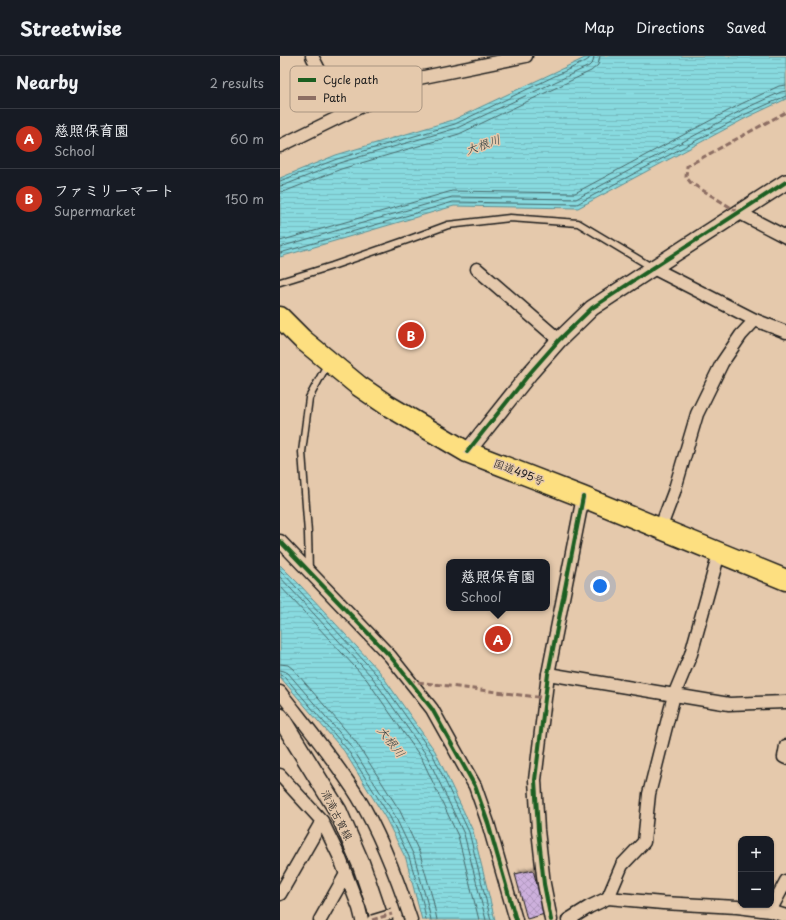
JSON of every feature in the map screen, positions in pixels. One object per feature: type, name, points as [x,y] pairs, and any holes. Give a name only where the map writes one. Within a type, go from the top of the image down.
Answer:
[{"type":"highway","name":"国道495号","points":[[280,317],[302,340],[387,405],[467,452],[584,497],[786,580]]},
{"type":"main road","name":"清滝古賀線","points":[[280,717],[338,812],[386,917]]},
{"type":"street","points":[[312,56],[317,66]]},
{"type":"street","points":[[422,77],[526,56]]},
{"type":"street","points":[[280,146],[348,112]]},
{"type":"street","points":[[467,452],[530,373],[559,340],[592,308],[786,182]]},
{"type":"street","points":[[738,212],[786,237]]},
{"type":"street","points":[[653,268],[755,320],[786,332]]},
{"type":"street","points":[[477,269],[559,340]]},
{"type":"street","points":[[660,528],[674,492],[697,414],[722,363],[741,335],[755,320]]},
{"type":"street","points":[[551,920],[544,884],[538,830],[535,780],[548,674],[584,497]]},
{"type":"street","points":[[280,541],[390,656],[432,709],[475,786],[488,823],[516,920]]},
{"type":"street","points":[[608,898],[622,865],[644,842],[649,794],[674,695],[691,654],[719,552]]},
{"type":"street","points":[[548,674],[729,704],[786,702]]},
{"type":"street","points":[[280,692],[332,758],[359,798],[382,844],[401,890],[411,920]]},
{"type":"street","points":[[786,746],[784,757],[786,758]]},
{"type":"street","points":[[280,776],[322,821],[339,856],[359,908],[362,920]]},
{"type":"street","points":[[280,894],[322,821]]},
{"type":"street","points":[[320,920],[346,874]]},
{"type":"street","points":[[766,914],[786,881]]},
{"type":"street","points":[[568,920],[589,906],[608,898],[737,907],[766,914],[786,916]]},
{"type":"street","points":[[372,920],[386,917]]},
{"type":"lane","points":[[280,282],[332,266],[448,224],[510,218],[578,223],[653,268]]},
{"type":"lane","points":[[309,572],[308,533],[302,452],[309,398],[329,362]]},
{"type":"water","name":"大根川","points":[[589,56],[786,56],[786,99],[748,117],[578,208],[454,206],[280,257],[280,178],[336,155],[453,120]]},
{"type":"water","name":"大根川","points":[[280,565],[379,671],[435,751],[473,831],[495,920],[422,920],[406,859],[386,819],[344,751],[280,677]]},
{"type":"building","points":[[533,870],[545,914],[527,919],[515,874]]},
{"type":"marked path","points":[[738,212],[691,183],[686,177],[687,166],[786,112]]},
{"type":"marked path","points":[[409,681],[545,698]]},
{"type":"marked path","points":[[372,920],[392,914]]},
{"type":"cycle path","points":[[467,452],[530,373],[559,340],[592,308],[786,182]]},
{"type":"cycle path","points":[[551,920],[544,884],[538,830],[535,780],[548,674],[583,497]]},
{"type":"cycle path","points":[[280,541],[390,656],[432,709],[475,786],[488,823],[516,920]]},
{"type":"place","name":"ファミリーマート","points":[[411,335]]},
{"type":"place","name":"慈照保育園","points":[[498,639]]}]
